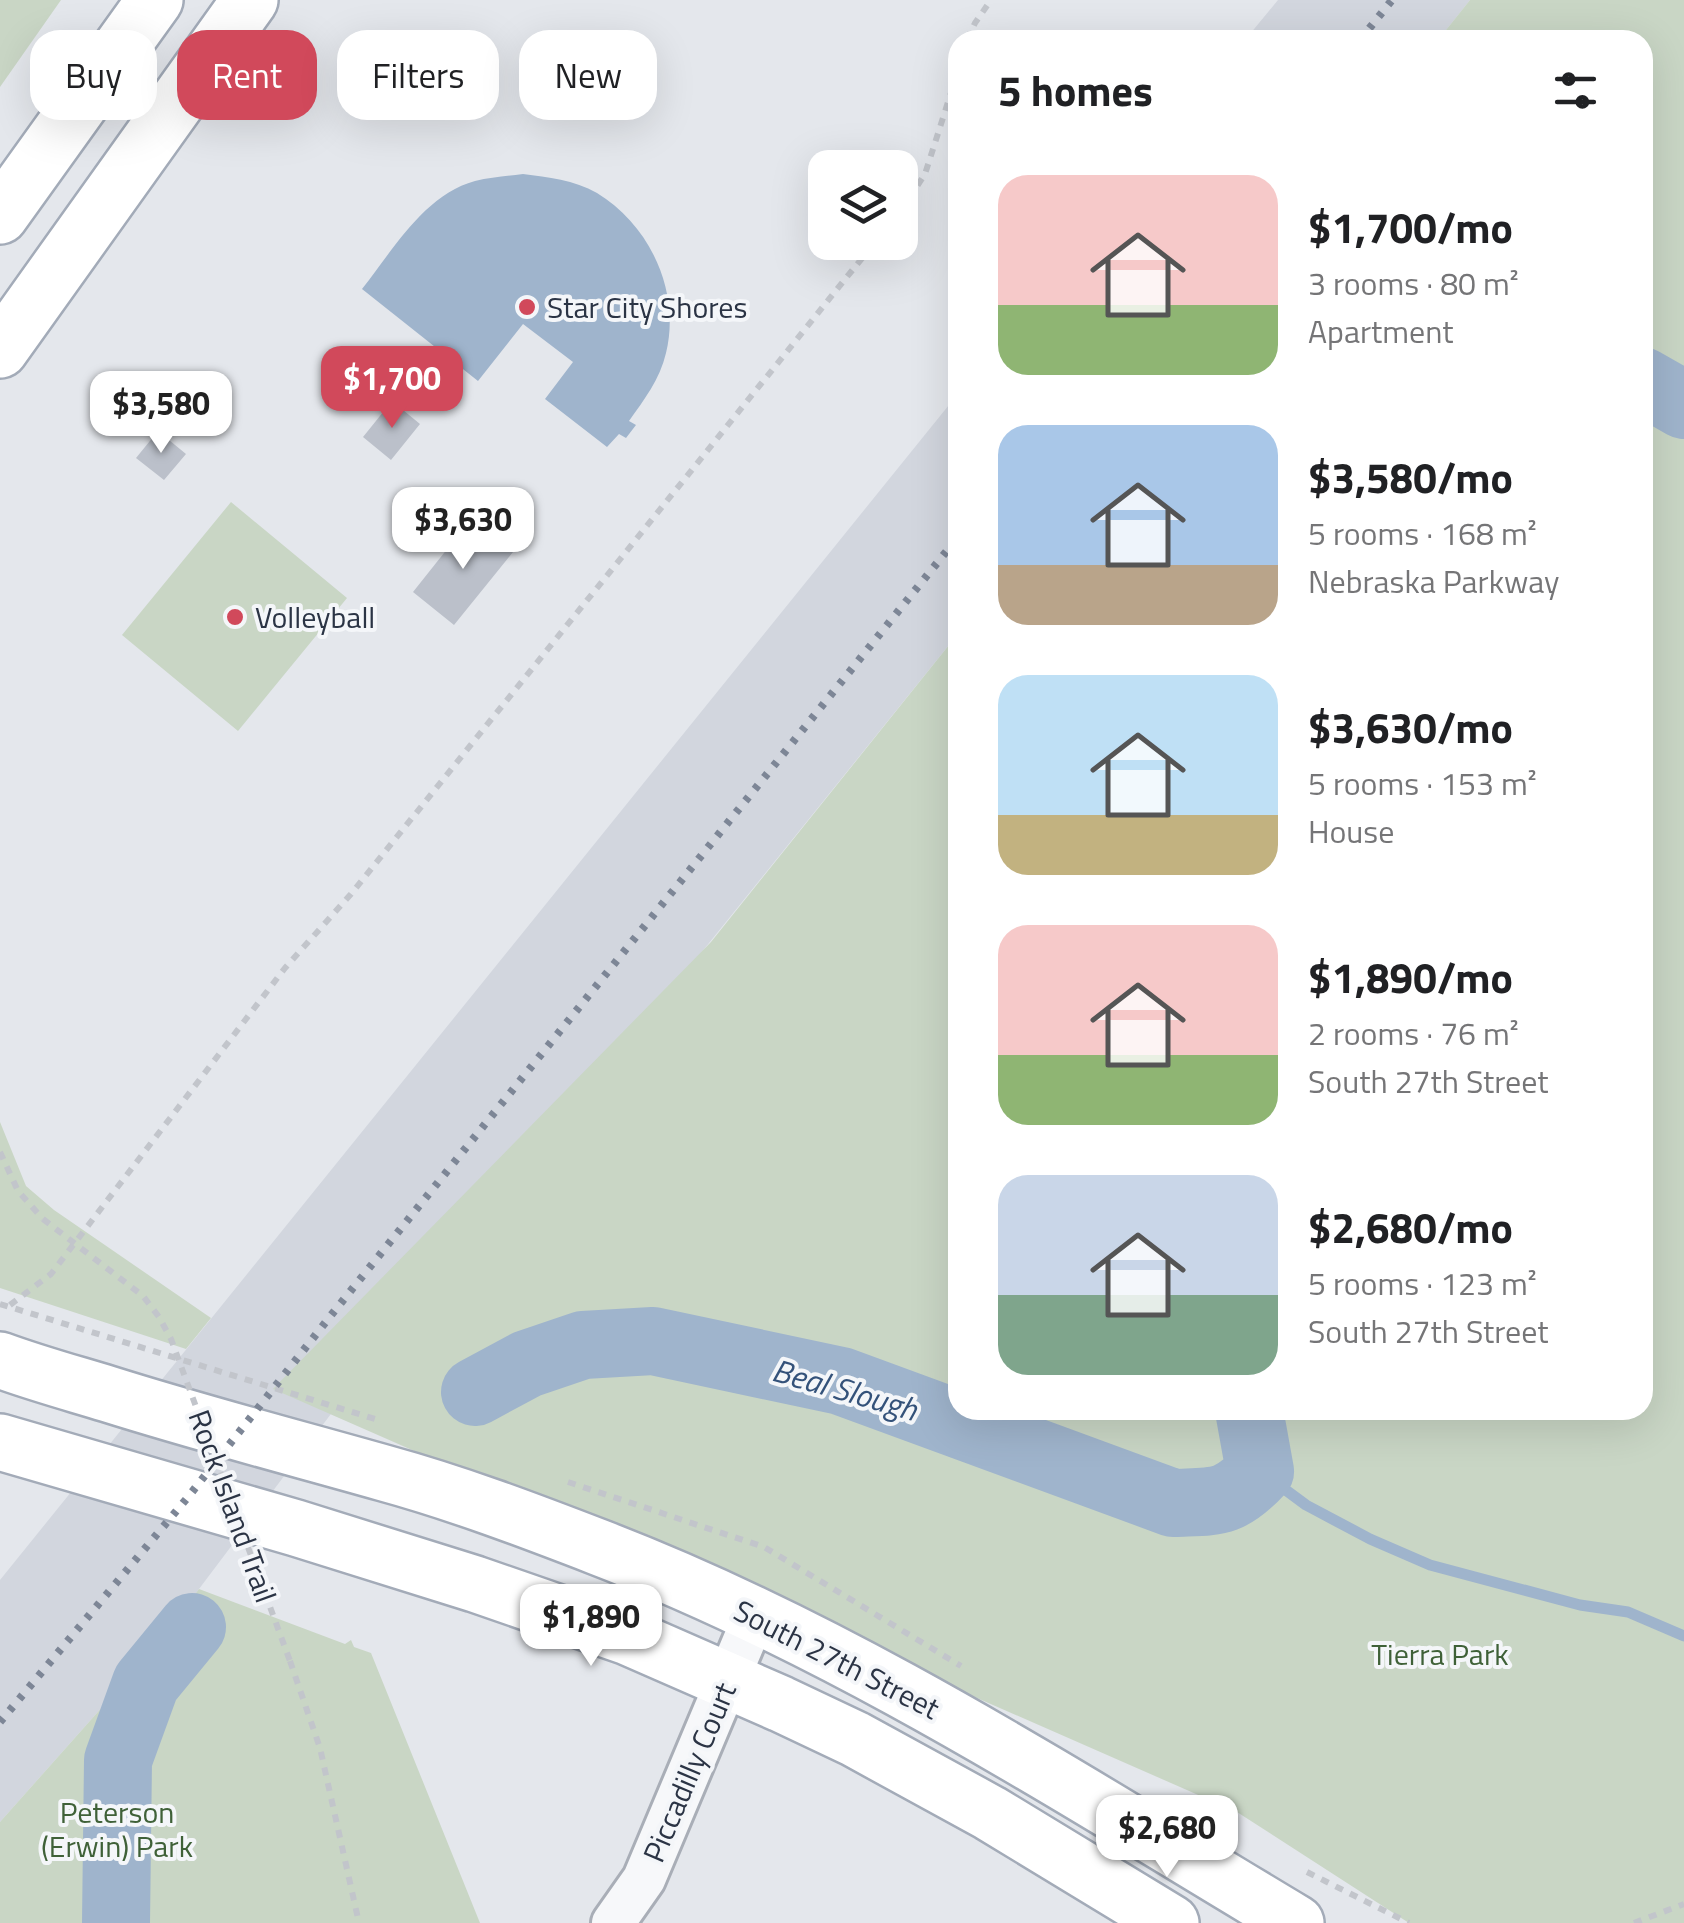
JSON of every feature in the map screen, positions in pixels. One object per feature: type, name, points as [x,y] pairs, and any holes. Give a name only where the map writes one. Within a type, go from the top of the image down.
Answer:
[{"type":"main road","points":[[0,216],[155,0]]},
{"type":"main road","points":[[0,350],[250,0]]},
{"type":"main road","name":"South 27th Street","points":[[0,1360],[237,1434],[388,1474],[602,1548],[865,1669],[1296,1923]]},
{"type":"main road","points":[[0,1442],[296,1528],[628,1637],[810,1718],[915,1771],[1171,1923]]},
{"type":"street","name":"Piccadilly Court","points":[[612,1923],[644,1879],[754,1615]]},
{"type":"street","points":[[1184,1923],[1213,1873]]},
{"type":"path","points":[[972,30],[990,0]]},
{"type":"path","points":[[918,185],[948,102]]},
{"type":"path","points":[[4,1305],[52,1274],[285,968],[351,894],[861,260]]},
{"type":"path","name":"Rock Island Trail","points":[[0,1152],[18,1191],[43,1219],[143,1296],[171,1339],[320,1748],[360,1923]]},
{"type":"path","points":[[1634,1923],[1684,1904]]},
{"type":"shaded area","points":[[1278,0],[1470,0],[1446,30],[1253,30]]},
{"type":"shaded area","points":[[948,406],[948,646],[349,1390],[153,1650],[0,1822],[0,1580]]},
{"type":"green space","points":[[0,0],[61,0],[40,30],[30,30],[30,44],[0,87]]},
{"type":"green space","name":"Tierra Park","points":[[1470,0],[1684,0],[1684,1923],[1409,1923],[1237,1812],[273,1389],[711,942],[948,646],[948,1420],[1653,1420],[1653,30],[1446,30]]},
{"type":"green space","name":"Volleyball","points":[[231,502],[347,598],[238,731],[122,635]]},
{"type":"green space","points":[[0,1122],[26,1186],[54,1210],[211,1318],[186,1349],[0,1288]]},
{"type":"green space","name":"Peterson (Erwin) Park","points":[[199,1589],[345,1644],[351,1640],[354,1647],[371,1653],[480,1923],[0,1923],[0,1822],[153,1650]]},
{"type":"water","name":"Star City Shores","points":[[523,174],[579,185],[616,207],[646,242],[665,284],[670,330],[663,363],[629,421],[636,425],[626,438],[619,434],[607,447],[545,399],[573,362],[523,324],[478,381],[362,289],[411,226],[440,198],[475,181]]},
{"type":"building","points":[[392,401],[420,424],[391,460],[363,437]]},
{"type":"building","points":[[158,431],[186,454],[164,480],[136,458]]},
{"type":"building","points":[[471,519],[513,552],[454,625],[413,592]]},
{"type":"waterway","name":"Beal Slough","points":[[1653,387],[1684,405]]},
{"type":"waterway","name":"Beal Slough","points":[[475,1392],[527,1364],[583,1345],[653,1341],[841,1381],[1173,1503],[1230,1496],[1260,1471],[1251,1420]]},
{"type":"waterway","points":[[1260,1471],[1306,1505],[1430,1565],[1580,1605],[1628,1612],[1684,1636]]},
{"type":"waterway","name":"Beal Slough","points":[[116,1923],[118,1760],[146,1683],[192,1627]]},
{"type":"railway","points":[[1368,30],[1392,0]]},
{"type":"railway","points":[[0,1722],[188,1497],[948,549]]},
{"type":"place","name":"Star City Shores","points":[[527,307]]},
{"type":"place","name":"Volleyball","points":[[235,617]]}]
